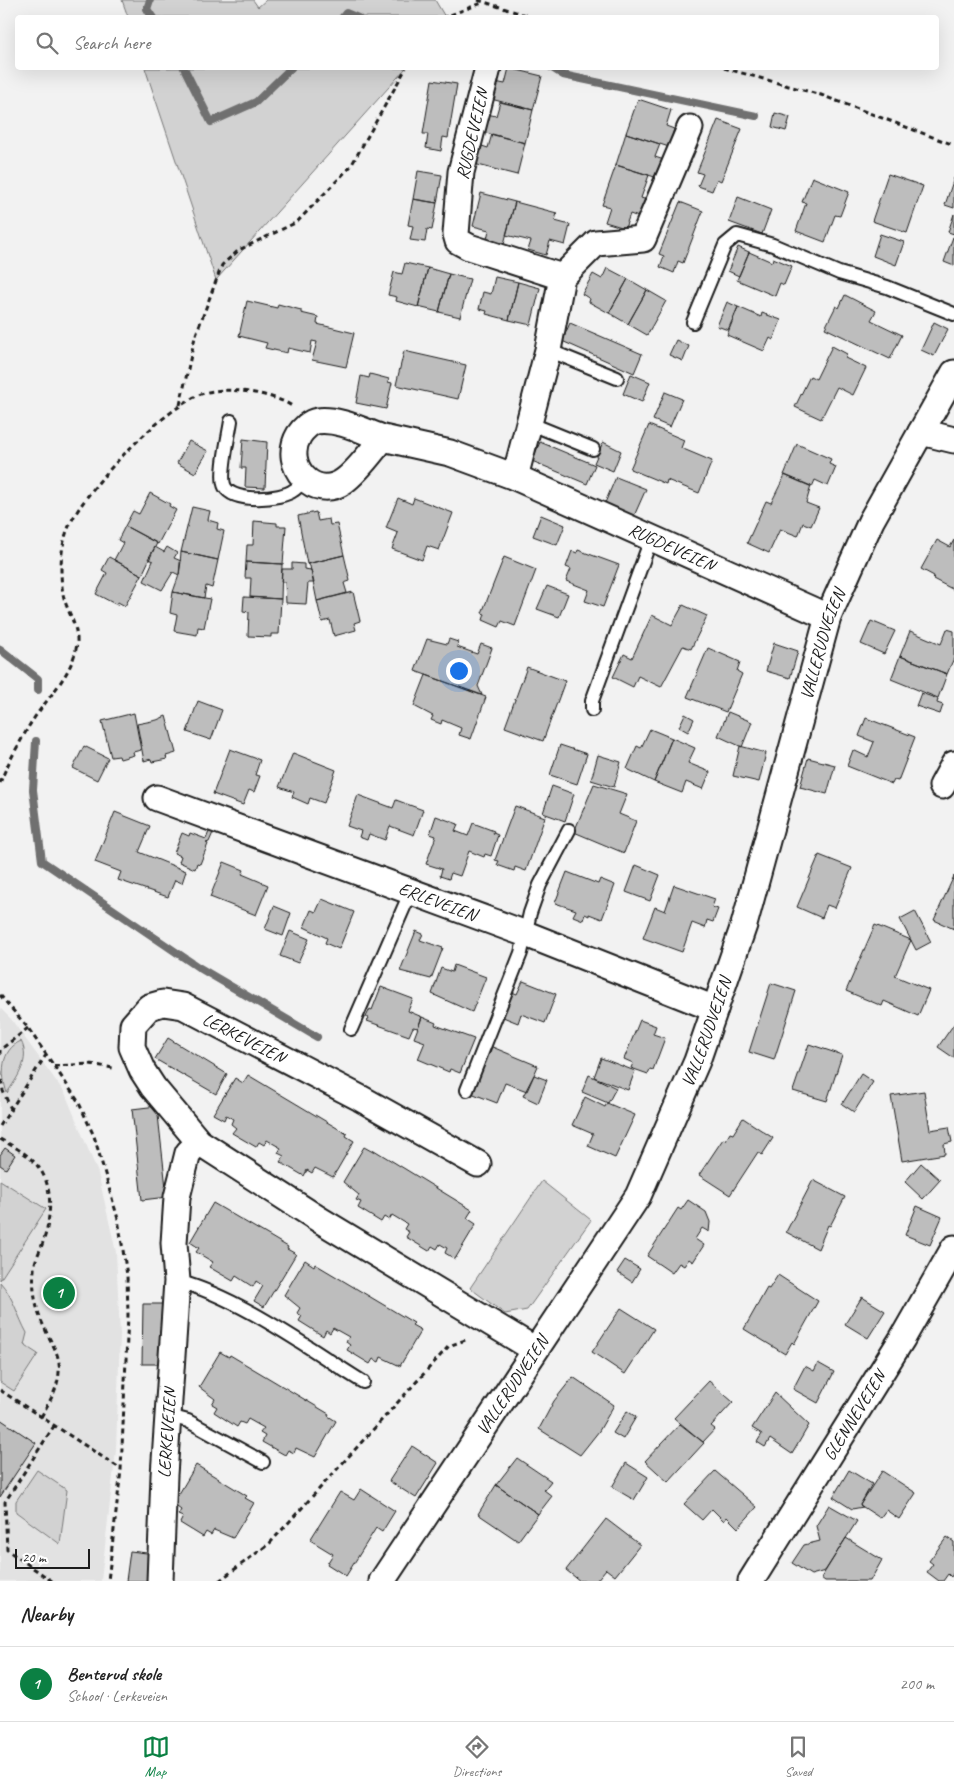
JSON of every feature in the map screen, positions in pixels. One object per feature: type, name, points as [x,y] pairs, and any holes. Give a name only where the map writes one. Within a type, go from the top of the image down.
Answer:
[{"type":"street","name":"RUGDEVEIEN","points":[[487,70],[464,156],[456,234],[458,241],[469,247],[562,276]]},
{"type":"street","points":[[515,477],[548,350],[562,276],[596,243],[643,239],[690,128]]},
{"type":"street","name":"VALLERUDVEIEN","points":[[382,1581],[534,1349],[638,1196],[697,1061],[744,925],[828,617],[871,521],[954,373]]},
{"type":"street","name":"RUGDEVEIEN","points":[[316,421],[341,423],[382,438],[450,453],[515,477],[828,617]]},
{"type":"street","points":[[316,421],[303,429],[296,440],[292,455],[304,479],[318,486],[327,486],[344,481],[382,438]]},
{"type":"street","points":[[921,432],[954,440]]},
{"type":"street","points":[[942,786],[954,764]]},
{"type":"street","name":"ERLEVEIEN","points":[[157,798],[526,934],[715,1009]]},
{"type":"street","name":"LERKEVEIEN","points":[[478,1164],[360,1098],[183,1006],[162,1003],[149,1008],[133,1025],[132,1048],[142,1070],[199,1142],[320,1220],[534,1349]]},
{"type":"street","name":"LERKEVEIEN","points":[[160,1581],[164,1475],[177,1281],[174,1243],[177,1197],[188,1153],[199,1142]]},
{"type":"street","name":"GLENNEVEIEN","points":[[751,1581],[902,1339],[954,1248]]},
{"type":"lane","points":[[693,322],[725,245],[738,235],[773,245],[839,273],[887,287],[954,314]]},
{"type":"lane","points":[[548,350],[617,378]]},
{"type":"lane","points":[[231,421],[223,477],[224,486],[229,491],[250,498],[282,496],[294,491],[304,479]]},
{"type":"lane","points":[[529,423],[593,449]]},
{"type":"lane","points":[[592,710],[592,701],[651,539]]},
{"type":"lane","points":[[467,1090],[526,934],[530,913],[540,886],[569,830]]},
{"type":"lane","points":[[351,1029],[411,891]]},
{"type":"lane","points":[[177,1281],[203,1288],[238,1306],[364,1382]]},
{"type":"lane","points":[[169,1416],[188,1420],[263,1462]]},
{"type":"path","points":[[478,0],[482,3],[524,15]]},
{"type":"path","points":[[450,15],[482,3]]},
{"type":"path","points":[[180,405],[195,337],[222,265],[239,250],[297,222],[351,166],[405,70]]},
{"type":"path","points":[[731,70],[821,95],[954,145]]},
{"type":"path","points":[[0,783],[29,726],[67,672],[77,648],[77,630],[63,594],[62,558],[66,534],[82,502],[131,448],[180,405],[204,393],[230,389],[283,400],[316,421]]},
{"type":"path","points":[[0,995],[28,1028],[78,1101],[94,1136],[109,1182],[123,1247],[127,1274],[128,1315],[121,1470],[108,1581]]},
{"type":"path","points":[[0,1055],[0,1050],[28,1028]]},
{"type":"path","points":[[0,1126],[46,1055]]},
{"type":"path","points":[[54,1066],[90,1064],[142,1070]]},
{"type":"path","points":[[0,1071],[3,1091],[11,1109]]},
{"type":"path","points":[[0,1139],[24,1153],[40,1166],[47,1184],[50,1211],[45,1238],[34,1268],[34,1299],[44,1328],[58,1354],[60,1371],[55,1392],[41,1417]]},
{"type":"path","points":[[219,1581],[270,1543],[449,1346],[472,1338]]},
{"type":"path","points":[[0,1390],[121,1470]]},
{"type":"path","points":[[52,1581],[7,1550],[5,1502],[54,1426]]},
{"type":"shaded area","points":[[122,0],[253,0],[258,7],[266,0],[435,0],[444,15],[127,15]]},
{"type":"shaded area","points":[[146,70],[404,70],[216,280]]},
{"type":"shaded area","points":[[0,1008],[11,1019],[65,1093],[98,1173],[116,1252],[120,1334],[116,1450],[101,1581],[0,1581]]},
{"type":"shaded area","points":[[21,1041],[24,1048],[24,1062],[7,1093],[3,1071],[4,1064],[9,1050]]},
{"type":"shaded area","points":[[0,1180],[46,1209],[0,1280]]},
{"type":"shaded area","points":[[542,1181],[591,1220],[527,1310],[505,1314],[470,1288]]},
{"type":"shaded area","points":[[0,1282],[12,1300],[27,1333],[24,1345],[38,1354],[14,1391],[0,1382]]},
{"type":"shaded area","points":[[37,1470],[67,1490],[60,1544],[16,1512],[16,1501]]},
{"type":"building","points":[[508,70],[517,70],[542,76],[533,110],[491,99],[495,82],[505,84]]},
{"type":"building","points":[[432,80],[457,84],[448,138],[443,137],[441,151],[426,148],[428,134],[423,134]]},
{"type":"building","points":[[638,99],[671,110],[666,126],[674,129],[669,147],[626,133]]},
{"type":"building","points":[[500,102],[533,110],[525,143],[482,132],[487,114],[496,116]]},
{"type":"building","points":[[775,113],[790,117],[786,131],[772,127]]},
{"type":"building","points":[[718,120],[742,129],[721,181],[717,179],[712,191],[698,186],[703,174],[697,172]]},
{"type":"building","points":[[626,133],[660,144],[655,157],[664,160],[658,178],[616,165]]},
{"type":"building","points":[[492,134],[525,143],[517,175],[474,164],[479,145],[488,148]]},
{"type":"building","points":[[616,165],[649,175],[641,198],[650,201],[644,219],[630,214],[625,228],[605,222],[610,207],[602,205]]},
{"type":"building","points":[[418,171],[442,175],[437,203],[413,199]]},
{"type":"building","points":[[888,174],[923,186],[907,233],[872,221]]},
{"type":"building","points":[[812,177],[849,192],[840,216],[835,215],[825,242],[796,231],[806,203],[802,202]]},
{"type":"building","points":[[954,178],[954,208],[945,205]]},
{"type":"building","points":[[481,193],[515,202],[504,244],[487,239],[489,230],[473,226]]},
{"type":"building","points":[[738,197],[771,210],[762,234],[729,222]]},
{"type":"building","points":[[413,199],[437,203],[432,230],[427,229],[425,242],[410,240],[413,226],[408,225]]},
{"type":"building","points":[[515,202],[557,213],[555,221],[570,225],[565,245],[550,241],[546,255],[528,250],[531,241],[506,235]]},
{"type":"building","points":[[680,202],[703,211],[683,263],[678,261],[674,273],[660,267],[664,256],[659,254]]},
{"type":"building","points":[[954,214],[954,234],[948,232]]},
{"type":"building","points":[[880,234],[904,242],[896,265],[873,256]]},
{"type":"building","points":[[954,237],[954,266],[944,262]]},
{"type":"building","points":[[738,247],[749,252],[739,276],[728,271]]},
{"type":"building","points":[[749,252],[772,262],[773,258],[792,266],[784,285],[780,283],[775,296],[737,280]]},
{"type":"building","points":[[405,263],[428,268],[418,307],[396,301],[397,297],[388,295],[394,272],[402,274]]},
{"type":"building","points":[[428,268],[449,274],[439,312],[418,307]]},
{"type":"building","points":[[607,268],[628,279],[609,313],[589,302],[590,299],[582,294],[593,274],[602,279]]},
{"type":"building","points":[[449,274],[470,279],[460,317],[439,312]]},
{"type":"building","points":[[495,277],[518,282],[509,320],[486,314],[487,311],[479,309],[483,292],[491,294]]},
{"type":"building","points":[[628,279],[647,290],[628,324],[609,313]]},
{"type":"building","points":[[518,282],[540,288],[531,325],[509,320]]},
{"type":"building","points":[[647,290],[666,301],[647,335],[628,324]]},
{"type":"building","points":[[845,295],[876,311],[871,320],[902,335],[890,359],[825,328],[836,306],[839,308]]},
{"type":"building","points":[[247,301],[277,308],[278,304],[301,310],[301,313],[318,317],[317,324],[354,333],[346,367],[312,360],[317,342],[312,341],[310,353],[288,348],[287,353],[265,348],[267,343],[239,336]]},
{"type":"building","points":[[727,302],[738,307],[728,330],[717,326]]},
{"type":"building","points":[[738,307],[761,317],[762,313],[781,320],[773,340],[770,338],[764,351],[727,335]]},
{"type":"building","points":[[934,322],[948,329],[934,356],[921,350]]},
{"type":"building","points":[[570,323],[642,354],[634,373],[562,341]]},
{"type":"building","points":[[676,340],[689,346],[683,361],[669,355]]},
{"type":"building","points":[[832,346],[847,354],[845,358],[866,368],[853,395],[837,387],[821,419],[795,407],[810,376],[816,379]]},
{"type":"building","points":[[404,351],[466,365],[458,399],[396,385]]},
{"type":"building","points":[[370,374],[389,379],[388,382],[392,383],[386,409],[356,403],[361,376],[369,378]]},
{"type":"building","points":[[631,374],[650,382],[642,402],[623,394]]},
{"type":"building","points":[[665,392],[682,399],[670,427],[653,420]]},
{"type":"building","points":[[649,425],[684,440],[681,448],[712,461],[699,493],[667,480],[666,484],[630,469]]},
{"type":"building","points":[[243,439],[267,442],[265,488],[245,487],[246,468],[241,468]]},
{"type":"building","points":[[189,441],[208,451],[195,473],[177,463]]},
{"type":"building","points":[[540,442],[595,465],[587,484],[532,461]]},
{"type":"building","points":[[603,442],[621,451],[613,471],[594,463]]},
{"type":"building","points":[[797,444],[831,459],[829,464],[836,467],[828,486],[815,480],[812,487],[784,475]]},
{"type":"building","points":[[785,475],[811,486],[806,503],[819,508],[811,526],[803,523],[798,536],[780,529],[769,553],[747,543],[766,501],[771,503]]},
{"type":"building","points":[[616,477],[646,489],[634,516],[605,503]]},
{"type":"building","points":[[150,493],[170,504],[169,506],[176,510],[158,544],[125,526],[133,511],[139,514]]},
{"type":"building","points":[[398,498],[412,504],[414,498],[453,513],[439,550],[427,546],[422,560],[392,549],[398,533],[386,528]]},
{"type":"building","points":[[192,507],[210,511],[208,520],[218,523],[217,529],[224,531],[218,560],[181,552]]},
{"type":"building","points":[[316,512],[318,521],[329,519],[330,525],[337,524],[344,555],[307,564],[298,516]]},
{"type":"building","points":[[541,515],[565,525],[557,545],[533,536]]},
{"type":"building","points":[[254,521],[277,523],[277,526],[286,526],[283,564],[246,562],[247,545],[253,545]]},
{"type":"building","points":[[125,526],[157,543],[142,575],[114,560],[123,543],[118,540]]},
{"type":"building","points":[[937,540],[950,547],[954,540],[954,590],[933,579],[934,576],[921,569]]},
{"type":"building","points":[[155,547],[164,552],[167,547],[177,553],[174,558],[181,561],[179,575],[173,572],[162,590],[144,581],[153,561],[148,559]]},
{"type":"building","points":[[578,550],[619,565],[603,607],[585,601],[589,590],[566,581],[571,569],[566,567],[572,551],[577,553]]},
{"type":"building","points":[[181,552],[218,560],[212,588],[206,586],[204,598],[173,592],[179,575]]},
{"type":"building","points":[[344,555],[350,581],[344,583],[347,593],[317,601],[310,566],[307,564]]},
{"type":"building","points":[[109,557],[142,575],[125,606],[118,602],[117,605],[96,594],[107,573],[102,570]]},
{"type":"building","points":[[504,557],[536,570],[515,626],[502,621],[499,627],[483,620],[485,614],[482,613]]},
{"type":"building","points":[[246,562],[282,564],[281,599],[250,597],[251,578],[245,578]]},
{"type":"building","points":[[292,563],[304,564],[304,569],[311,570],[314,583],[308,583],[306,604],[286,603],[285,582],[281,582],[282,569],[292,569]]},
{"type":"building","points":[[547,586],[568,594],[559,617],[537,609]]},
{"type":"building","points":[[173,592],[210,599],[204,628],[198,627],[197,635],[174,631],[177,615],[170,613]]},
{"type":"building","points":[[353,592],[360,621],[354,623],[356,630],[334,636],[330,620],[322,622],[317,601]]},
{"type":"building","points":[[244,597],[281,599],[279,634],[271,634],[271,637],[248,636],[249,612],[243,611]]},
{"type":"building","points":[[683,605],[707,616],[691,649],[683,646],[661,687],[638,676],[633,687],[613,677],[624,654],[632,658],[652,615],[672,625]]},
{"type":"building","points":[[871,621],[895,631],[884,654],[861,644]]},
{"type":"building","points":[[947,629],[954,631],[954,658],[947,674],[900,656],[910,631],[941,644]]},
{"type":"building","points":[[427,639],[447,644],[449,639],[458,642],[457,647],[477,654],[481,644],[492,648],[478,686],[482,695],[415,671]]},
{"type":"building","points":[[774,643],[798,651],[790,678],[766,671]]},
{"type":"building","points":[[708,648],[740,662],[737,671],[742,674],[726,712],[687,697]]},
{"type":"building","points":[[900,656],[947,674],[938,698],[891,679]]},
{"type":"building","points":[[527,667],[565,681],[543,741],[505,727]]},
{"type":"building","points":[[426,675],[486,697],[471,739],[459,735],[461,728],[442,720],[441,724],[431,720],[433,716],[414,706]]},
{"type":"building","points":[[921,693],[938,699],[937,703],[943,705],[940,714],[916,706]]},
{"type":"building","points":[[198,701],[222,710],[211,740],[187,732]]},
{"type":"building","points":[[728,712],[752,722],[742,747],[718,736]]},
{"type":"building","points":[[134,713],[141,750],[133,752],[134,755],[120,759],[119,756],[111,757],[102,721]]},
{"type":"building","points":[[685,714],[694,719],[688,732],[679,727]]},
{"type":"building","points":[[166,716],[176,753],[166,756],[167,759],[152,762],[151,759],[144,761],[137,724]]},
{"type":"building","points":[[866,718],[915,737],[898,781],[894,780],[892,784],[847,766],[853,750],[868,757],[874,742],[859,736]]},
{"type":"building","points":[[650,729],[672,738],[654,782],[627,769],[637,746],[641,748]]},
{"type":"building","points":[[672,738],[695,748],[688,763],[710,772],[703,789],[686,782],[682,793],[654,782]]},
{"type":"building","points":[[560,745],[587,754],[577,784],[550,775]]},
{"type":"building","points":[[84,746],[108,758],[97,780],[73,768]]},
{"type":"building","points":[[740,746],[766,753],[759,782],[733,776]]},
{"type":"building","points":[[230,749],[260,760],[255,775],[260,776],[254,792],[249,790],[243,805],[213,794]]},
{"type":"building","points":[[293,753],[336,770],[324,803],[310,798],[308,804],[292,797],[294,792],[279,787]]},
{"type":"building","points":[[598,755],[621,762],[614,787],[591,780]]},
{"type":"building","points":[[808,758],[835,765],[827,794],[800,787]]},
{"type":"building","points":[[594,784],[627,794],[619,814],[636,821],[624,853],[574,832]]},
{"type":"building","points":[[552,786],[574,794],[565,821],[543,813]]},
{"type":"building","points":[[358,795],[393,808],[396,800],[423,810],[414,835],[390,826],[385,840],[369,834],[367,840],[359,837],[361,831],[347,826]]},
{"type":"building","points":[[515,806],[545,817],[526,871],[515,867],[514,871],[497,865],[499,861],[495,860]]},
{"type":"building","points":[[115,812],[150,826],[139,852],[186,871],[182,883],[175,880],[168,897],[118,880],[121,872],[95,862]]},
{"type":"building","points":[[436,816],[458,824],[455,831],[468,836],[473,823],[494,831],[493,833],[498,835],[491,856],[485,854],[484,857],[469,851],[460,876],[451,873],[449,879],[440,876],[442,869],[426,864],[436,836],[430,834]]},
{"type":"building","points":[[211,827],[215,828],[209,842],[206,843],[208,844],[200,864],[197,863],[195,869],[179,862],[181,856],[174,853],[182,833],[189,836],[190,833],[206,839]]},
{"type":"building","points":[[819,855],[852,868],[835,908],[827,905],[822,918],[797,907]]},
{"type":"building","points":[[224,862],[244,870],[242,874],[268,885],[256,915],[210,897]]},
{"type":"building","points":[[636,865],[660,875],[650,901],[626,892]]},
{"type":"building","points":[[567,872],[598,884],[600,879],[615,885],[602,919],[585,914],[583,920],[573,916],[576,910],[555,903]]},
{"type":"building","points":[[954,876],[954,929],[934,920]]},
{"type":"building","points":[[674,885],[715,899],[712,907],[718,909],[713,922],[707,920],[705,928],[692,923],[682,952],[643,938],[655,907],[665,911]]},
{"type":"building","points":[[322,899],[354,912],[339,949],[325,943],[327,938],[304,927],[311,910],[316,912]]},
{"type":"building","points":[[274,906],[291,913],[283,936],[265,929]]},
{"type":"building","points":[[915,911],[931,942],[916,950],[900,919]]},
{"type":"building","points":[[875,925],[911,940],[895,976],[929,990],[918,1016],[884,1001],[882,1006],[846,991]]},
{"type":"building","points":[[290,931],[309,939],[298,963],[280,956]]},
{"type":"building","points":[[416,931],[423,934],[420,940],[443,948],[431,979],[400,971]]},
{"type":"building","points":[[454,965],[486,977],[472,1012],[432,994],[441,968],[452,972]]},
{"type":"building","points":[[523,981],[556,994],[545,1023],[521,1014],[518,1023],[503,1017],[512,992],[517,994]]},
{"type":"building","points":[[771,983],[796,991],[774,1060],[749,1052]]},
{"type":"building","points":[[381,987],[413,999],[408,1011],[422,1017],[418,1028],[413,1027],[409,1036],[367,1021],[369,1018],[366,1017],[370,1009],[372,1010]]},
{"type":"building","points":[[422,1017],[436,1023],[435,1025],[474,1039],[460,1073],[450,1069],[449,1072],[418,1059],[425,1042],[414,1038]]},
{"type":"building","points":[[640,1020],[656,1026],[653,1034],[665,1038],[653,1070],[650,1069],[648,1074],[631,1068],[633,1063],[624,1059]]},
{"type":"building","points":[[954,1024],[954,1058],[938,1047]]},
{"type":"building","points":[[168,1038],[227,1074],[216,1094],[155,1059]]},
{"type":"building","points":[[809,1044],[842,1055],[827,1101],[793,1091]]},
{"type":"building","points":[[490,1046],[538,1066],[527,1091],[505,1083],[497,1103],[471,1093]]},
{"type":"building","points":[[601,1058],[635,1071],[628,1090],[594,1077]]},
{"type":"building","points":[[861,1074],[873,1082],[854,1112],[842,1104]]},
{"type":"building","points":[[248,1075],[347,1134],[346,1136],[354,1141],[333,1177],[315,1168],[312,1173],[307,1170],[304,1176],[280,1162],[284,1156],[278,1153],[281,1148],[267,1140],[264,1145],[259,1142],[256,1147],[232,1133],[236,1128],[231,1124],[233,1119],[226,1115],[224,1120],[213,1114],[235,1078],[243,1083]]},
{"type":"building","points":[[534,1075],[547,1080],[538,1103],[523,1096]]},
{"type":"building","points":[[589,1075],[616,1088],[608,1103],[582,1092]]},
{"type":"building","points":[[924,1091],[930,1130],[949,1127],[952,1142],[944,1144],[945,1154],[902,1161],[891,1096]]},
{"type":"building","points":[[585,1097],[605,1107],[607,1103],[635,1115],[615,1158],[588,1146],[593,1134],[572,1125]]},
{"type":"building","points":[[157,1106],[167,1197],[142,1200],[132,1109]]},
{"type":"building","points":[[743,1118],[773,1138],[762,1155],[758,1152],[730,1195],[699,1175],[723,1139],[726,1140],[730,1133],[733,1134]]},
{"type":"building","points":[[364,1147],[373,1152],[374,1150],[472,1210],[467,1218],[476,1224],[455,1259],[445,1253],[447,1248],[440,1244],[437,1249],[432,1246],[429,1251],[406,1237],[409,1232],[404,1229],[407,1224],[392,1215],[389,1220],[384,1217],[381,1222],[358,1208],[361,1202],[356,1200],[359,1195],[343,1182]]},
{"type":"building","points":[[5,1148],[15,1155],[6,1169],[0,1165],[0,1155]]},
{"type":"building","points":[[921,1163],[940,1180],[923,1199],[905,1182]]},
{"type":"building","points":[[813,1180],[845,1197],[830,1226],[828,1225],[818,1249],[786,1232]]},
{"type":"building","points":[[688,1200],[706,1212],[710,1222],[709,1232],[702,1228],[695,1239],[704,1245],[693,1262],[689,1259],[684,1266],[679,1263],[672,1273],[647,1256],[678,1208],[681,1210]]},
{"type":"building","points":[[213,1203],[288,1247],[287,1249],[296,1254],[264,1307],[254,1301],[263,1286],[256,1281],[253,1287],[236,1276],[233,1281],[209,1267],[213,1262],[196,1252],[199,1248],[190,1242]]},
{"type":"building","points":[[917,1206],[942,1217],[930,1245],[905,1235]]},
{"type":"building","points":[[305,1260],[314,1266],[315,1264],[414,1323],[412,1325],[421,1330],[400,1366],[381,1357],[379,1362],[373,1359],[370,1364],[347,1350],[350,1345],[346,1342],[349,1337],[333,1328],[330,1333],[326,1330],[323,1336],[299,1321],[302,1316],[297,1313],[300,1308],[284,1295]]},
{"type":"building","points":[[625,1260],[640,1269],[632,1282],[617,1272]]},
{"type":"building","points":[[778,1275],[818,1301],[794,1344],[792,1342],[785,1354],[744,1329],[767,1288],[769,1289]]},
{"type":"building","points":[[862,1297],[885,1311],[868,1338],[845,1324]]},
{"type":"building","points":[[143,1304],[168,1304],[166,1364],[142,1364]]},
{"type":"building","points":[[621,1308],[654,1329],[625,1374],[592,1352]]},
{"type":"building","points":[[220,1352],[229,1357],[230,1355],[329,1414],[328,1416],[336,1421],[315,1457],[296,1448],[294,1453],[288,1450],[285,1455],[262,1442],[265,1436],[260,1433],[264,1428],[248,1419],[245,1424],[240,1422],[237,1427],[214,1412],[217,1407],[212,1404],[215,1399],[199,1387]]},
{"type":"building","points":[[818,1363],[834,1372],[818,1403],[793,1389],[805,1366],[814,1371]]},
{"type":"building","points":[[573,1377],[614,1405],[599,1431],[580,1455],[539,1429],[554,1401]]},
{"type":"building","points":[[709,1381],[733,1402],[711,1426],[715,1429],[703,1442],[674,1418]]},
{"type":"building","points":[[775,1393],[809,1425],[792,1454],[770,1439],[765,1447],[757,1442],[762,1434],[752,1428]]},
{"type":"building","points":[[627,1411],[636,1417],[623,1439],[613,1433]]},
{"type":"building","points":[[0,1419],[36,1443],[0,1497]]},
{"type":"building","points":[[680,1424],[704,1443],[668,1482],[645,1461]]},
{"type":"building","points":[[412,1446],[438,1463],[416,1498],[389,1481]]},
{"type":"building","points":[[517,1458],[551,1481],[544,1490],[552,1496],[538,1514],[496,1485]]},
{"type":"building","points":[[626,1463],[648,1477],[634,1500],[612,1487]]},
{"type":"building","points":[[196,1465],[247,1496],[245,1498],[254,1503],[233,1538],[214,1530],[211,1535],[206,1532],[203,1537],[180,1523],[183,1517],[178,1515],[181,1510],[173,1504]]},
{"type":"building","points":[[849,1470],[872,1484],[860,1505],[863,1507],[852,1509],[833,1497]]},
{"type":"building","points":[[715,1471],[757,1507],[738,1528],[727,1517],[724,1521],[712,1509],[702,1520],[684,1504]]},
{"type":"building","points":[[882,1471],[916,1493],[899,1519],[886,1510],[880,1518],[860,1505]]},
{"type":"building","points":[[496,1485],[538,1514],[518,1541],[478,1514]]},
{"type":"building","points":[[361,1489],[395,1511],[382,1532],[376,1528],[346,1576],[327,1564],[333,1554],[310,1540],[340,1492],[354,1500]]},
{"type":"building","points":[[829,1505],[857,1521],[825,1571],[811,1575],[792,1563],[804,1545],[820,1541],[816,1526]]},
{"type":"building","points":[[606,1519],[640,1545],[615,1576],[606,1569],[596,1581],[580,1581],[566,1570]]},
{"type":"building","points":[[947,1537],[954,1542],[954,1572],[951,1577],[948,1574],[943,1581],[939,1581],[927,1572],[933,1564],[929,1561]]},
{"type":"building","points":[[846,1538],[882,1560],[870,1581],[825,1581],[821,1578]]},
{"type":"building","points":[[130,1551],[155,1554],[151,1581],[126,1581]]},
{"type":"waterway","points":[[150,0],[147,9],[151,15]]},
{"type":"waterway","points":[[344,15],[346,13],[351,15]]},
{"type":"waterway","points":[[185,70],[211,122],[256,102],[289,70]]},
{"type":"waterway","points":[[555,70],[563,75],[756,116]]},
{"type":"waterway","points":[[0,649],[38,679],[38,690]]},
{"type":"waterway","points":[[36,741],[33,790],[42,861],[198,967],[317,1037]]},
{"type":"place","name":"Benterud skole","points":[[59,1293]]}]
